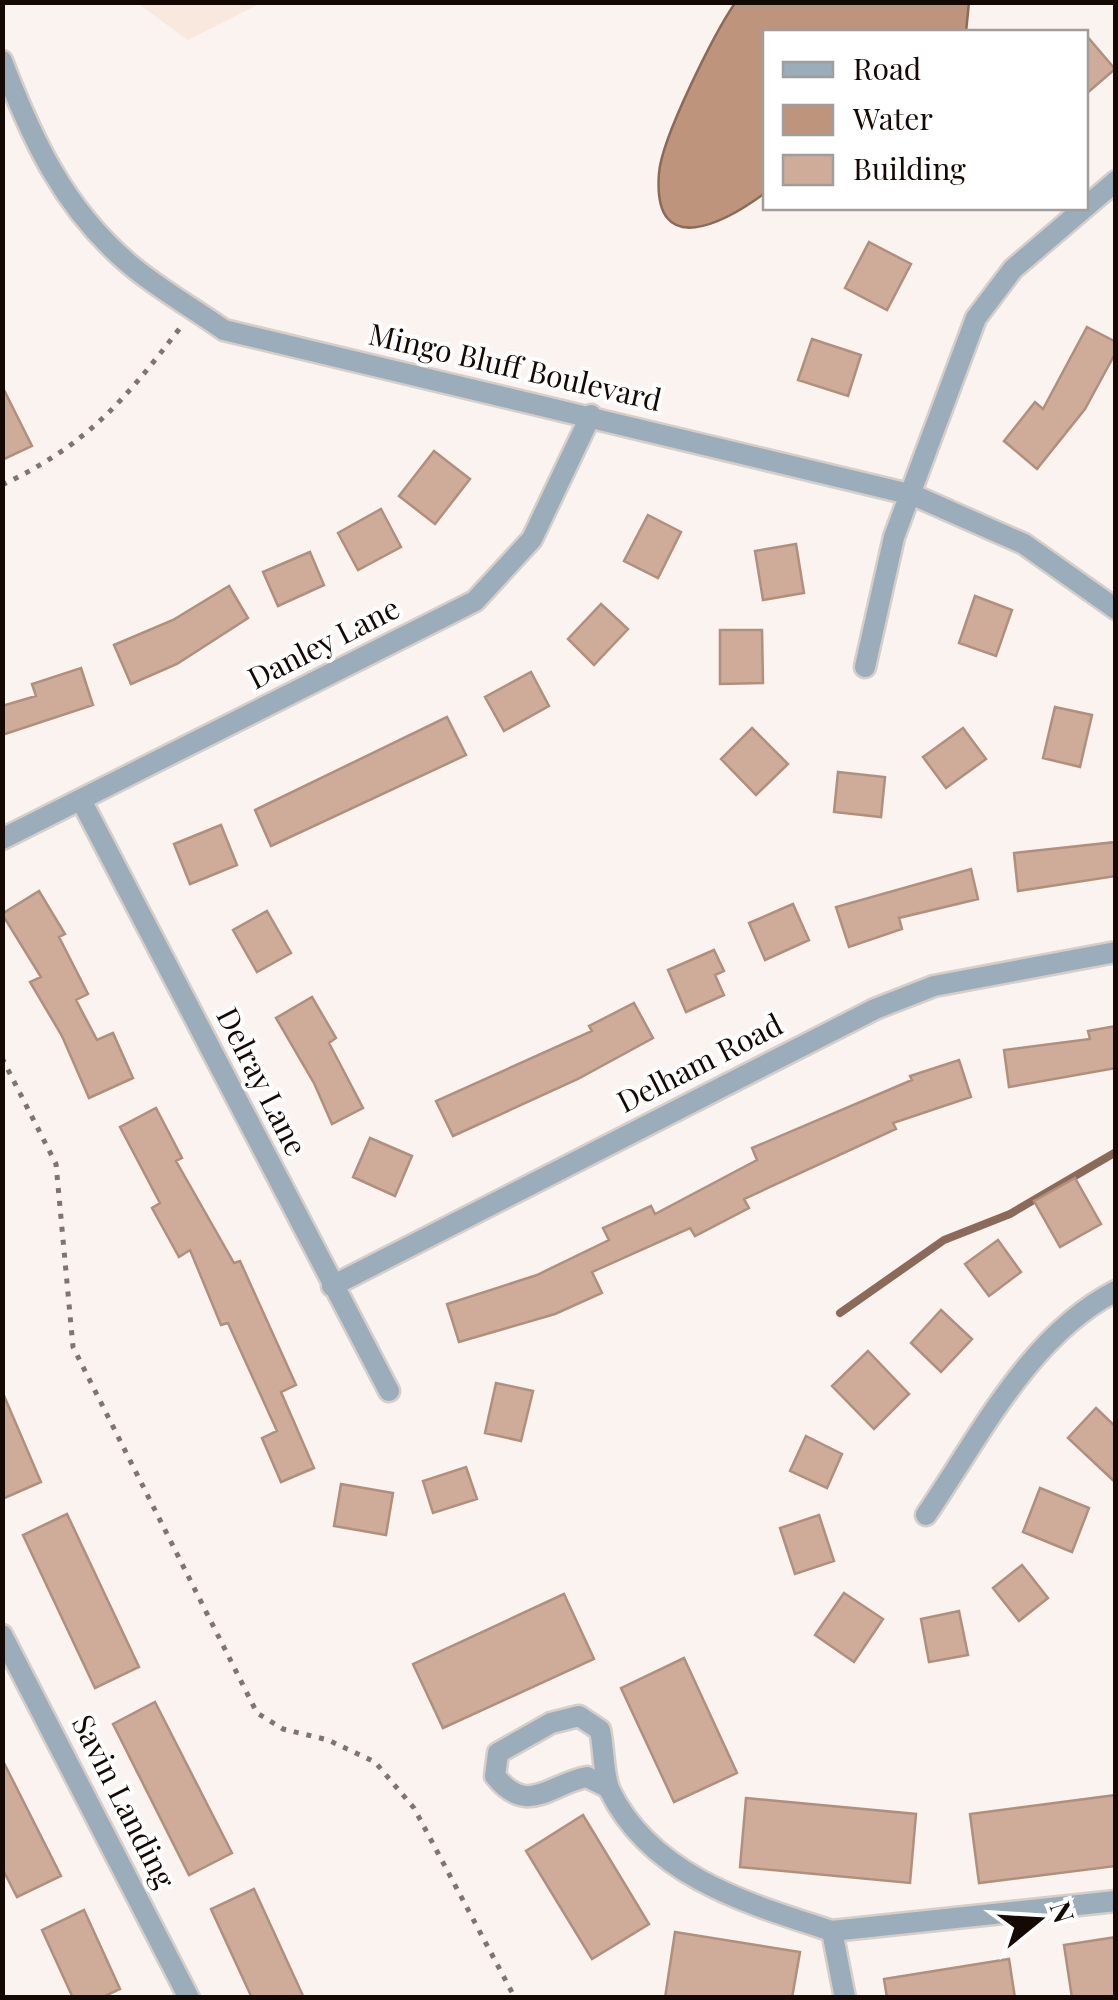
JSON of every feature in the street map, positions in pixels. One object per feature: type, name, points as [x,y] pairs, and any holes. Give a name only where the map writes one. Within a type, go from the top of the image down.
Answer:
[{"type":"street","name":"Mingo Bluff Boulevard","points":[[2,61],[33,142],[58,184],[128,263],[224,330],[913,495],[1024,544],[1116,608]]},
{"type":"street","points":[[1088,205],[1116,181]]},
{"type":"street","points":[[864,666],[894,537],[913,495],[950,378],[976,318],[1012,269],[1082,210]]},
{"type":"street","name":"Danley Lane","points":[[2,839],[475,601],[532,539],[591,415]]},
{"type":"street","name":"Delray Lane","points":[[81,800],[389,1391]]},
{"type":"street","name":"Delham Road","points":[[332,1286],[876,1008],[934,986],[1116,952]]},
{"type":"street","points":[[926,1515],[1034,1360],[1065,1324],[1116,1291]]},
{"type":"street","name":"Savin Landing","points":[[2,1635],[189,1998]]},
{"type":"street","points":[[609,1788],[588,1777],[532,1798],[508,1792],[495,1776],[498,1754],[551,1723],[579,1716],[600,1730],[609,1788],[640,1834],[708,1886],[832,1931],[1116,1901]]},
{"type":"street","points":[[832,1931],[845,1998]]},
{"type":"path","points":[[2,485],[86,438],[118,406],[182,326]]},
{"type":"path","points":[[2,1058],[56,1164],[72,1347],[257,1713],[283,1729],[328,1740],[375,1762],[414,1808],[514,1998]]},
{"type":"shaded area","points":[[137,3],[261,3],[188,40]]},
{"type":"water","points":[[969,2],[966,30],[763,30],[763,194],[713,223],[679,226],[667,218],[660,201],[662,157],[690,86],[735,3]]},
{"type":"building","points":[[1088,37],[1115,69],[1088,92]]},
{"type":"building","points":[[869,242],[911,264],[887,310],[845,288]]},
{"type":"building","points":[[1087,327],[1116,342],[1116,352],[1085,409],[1037,469],[1004,441],[1035,402],[1043,409]]},
{"type":"building","points":[[812,339],[861,355],[848,396],[798,380]]},
{"type":"building","points":[[2,386],[32,446],[2,460]]},
{"type":"building","points":[[434,451],[470,479],[435,524],[399,496]]},
{"type":"building","points":[[381,509],[401,547],[358,570],[338,533]]},
{"type":"building","points":[[648,515],[681,532],[658,578],[624,561]]},
{"type":"building","points":[[796,544],[804,593],[763,600],[755,551]]},
{"type":"building","points":[[310,552],[324,585],[278,606],[263,572]]},
{"type":"building","points":[[229,586],[248,618],[177,664],[131,684],[114,645],[173,620]]},
{"type":"building","points":[[975,596],[1012,610],[996,656],[959,643]]},
{"type":"building","points":[[601,604],[628,629],[594,665],[568,639]]},
{"type":"building","points":[[720,630],[762,630],[763,683],[720,684]]},
{"type":"building","points":[[81,668],[93,705],[2,735],[2,706],[36,696],[32,684]]},
{"type":"building","points":[[531,672],[549,706],[504,731],[485,697]]},
{"type":"building","points":[[1055,707],[1092,715],[1080,767],[1043,758]]},
{"type":"building","points":[[447,717],[466,755],[271,846],[255,810]]},
{"type":"building","points":[[752,728],[788,764],[756,795],[721,759]]},
{"type":"building","points":[[963,728],[986,759],[946,788],[923,757]]},
{"type":"building","points":[[838,772],[885,777],[881,817],[834,812]]},
{"type":"building","points":[[221,825],[237,865],[190,884],[174,844]]},
{"type":"building","points":[[1116,842],[1116,876],[1018,891],[1014,853]]},
{"type":"building","points":[[971,869],[978,899],[899,918],[902,929],[849,947],[836,907]]},
{"type":"building","points":[[39,891],[65,934],[59,937],[88,994],[76,1000],[97,1040],[113,1033],[133,1078],[89,1098],[62,1036],[30,982],[41,977],[2,914]]},
{"type":"building","points":[[793,904],[809,940],[765,960],[749,923]]},
{"type":"building","points":[[267,911],[291,953],[257,972],[233,930]]},
{"type":"building","points":[[714,950],[724,971],[715,975],[724,995],[686,1012],[668,970]]},
{"type":"building","points":[[312,997],[336,1038],[329,1043],[363,1108],[332,1124],[314,1083],[276,1018]]},
{"type":"building","points":[[634,1003],[653,1038],[578,1079],[453,1136],[436,1101],[592,1031],[589,1026]]},
{"type":"building","points":[[1116,1026],[1116,1068],[1009,1087],[1004,1050],[1090,1039],[1088,1031]]},
{"type":"building","points":[[959,1060],[971,1097],[893,1123],[896,1129],[744,1199],[749,1208],[695,1236],[690,1228],[592,1272],[602,1293],[555,1314],[459,1342],[447,1304],[537,1275],[609,1240],[603,1228],[651,1206],[655,1214],[757,1160],[752,1148],[912,1080],[910,1076]]},
{"type":"building","points":[[156,1108],[182,1158],[176,1161],[234,1263],[240,1261],[296,1385],[281,1392],[314,1468],[281,1482],[262,1438],[277,1431],[228,1323],[221,1325],[190,1250],[179,1257],[152,1208],[160,1203],[120,1127]]},
{"type":"building","points":[[370,1138],[412,1156],[395,1196],[353,1177]]},
{"type":"building","points":[[1075,1178],[1101,1224],[1060,1247],[1034,1201]]},
{"type":"building","points":[[998,1240],[1021,1272],[989,1296],[965,1264]]},
{"type":"building","points":[[941,1310],[972,1339],[941,1372],[911,1343]]},
{"type":"building","points":[[868,1351],[909,1394],[874,1429],[832,1386]]},
{"type":"building","points":[[496,1383],[533,1391],[521,1441],[485,1433]]},
{"type":"building","points":[[2,1391],[41,1482],[2,1499]]},
{"type":"building","points":[[1096,1408],[1116,1427],[1116,1483],[1068,1438]]},
{"type":"building","points":[[806,1436],[842,1454],[827,1488],[790,1471]]},
{"type":"building","points":[[466,1467],[477,1499],[433,1513],[423,1481]]},
{"type":"building","points":[[341,1484],[393,1493],[386,1535],[334,1526]]},
{"type":"building","points":[[1040,1488],[1089,1508],[1072,1552],[1023,1532]]},
{"type":"building","points":[[67,1514],[139,1667],[95,1688],[23,1535]]},
{"type":"building","points":[[819,1515],[834,1561],[795,1574],[780,1528]]},
{"type":"building","points":[[1022,1565],[1048,1598],[1019,1621],[993,1588]]},
{"type":"building","points":[[844,1593],[883,1619],[854,1662],[815,1635]]},
{"type":"building","points":[[564,1594],[594,1659],[443,1728],[413,1664]]},
{"type":"building","points":[[959,1611],[968,1655],[929,1662],[921,1619]]},
{"type":"building","points":[[684,1658],[737,1773],[674,1802],[621,1688]]},
{"type":"building","points":[[155,1702],[232,1853],[189,1875],[113,1724]]},
{"type":"building","points":[[2,1759],[61,1876],[17,1897],[2,1868]]},
{"type":"building","points":[[1116,1795],[1116,1866],[979,1883],[970,1814]]},
{"type":"building","points":[[746,1798],[916,1814],[910,1883],[740,1867]]},
{"type":"building","points":[[583,1815],[649,1924],[592,1959],[526,1851]]},
{"type":"building","points":[[254,1889],[304,1998],[252,1998],[211,1909]]},
{"type":"building","points":[[84,1910],[120,1989],[101,1998],[73,1998],[42,1930]]},
{"type":"building","points":[[675,1932],[800,1952],[792,1998],[665,1998]]},
{"type":"building","points":[[1116,1937],[1116,1998],[1072,1998],[1064,1945]]},
{"type":"building","points":[[1009,1959],[1015,1998],[887,1998],[884,1979]]},
{"type":"waterway","points":[[840,1313],[944,1240],[1010,1214],[1116,1152]]}]
